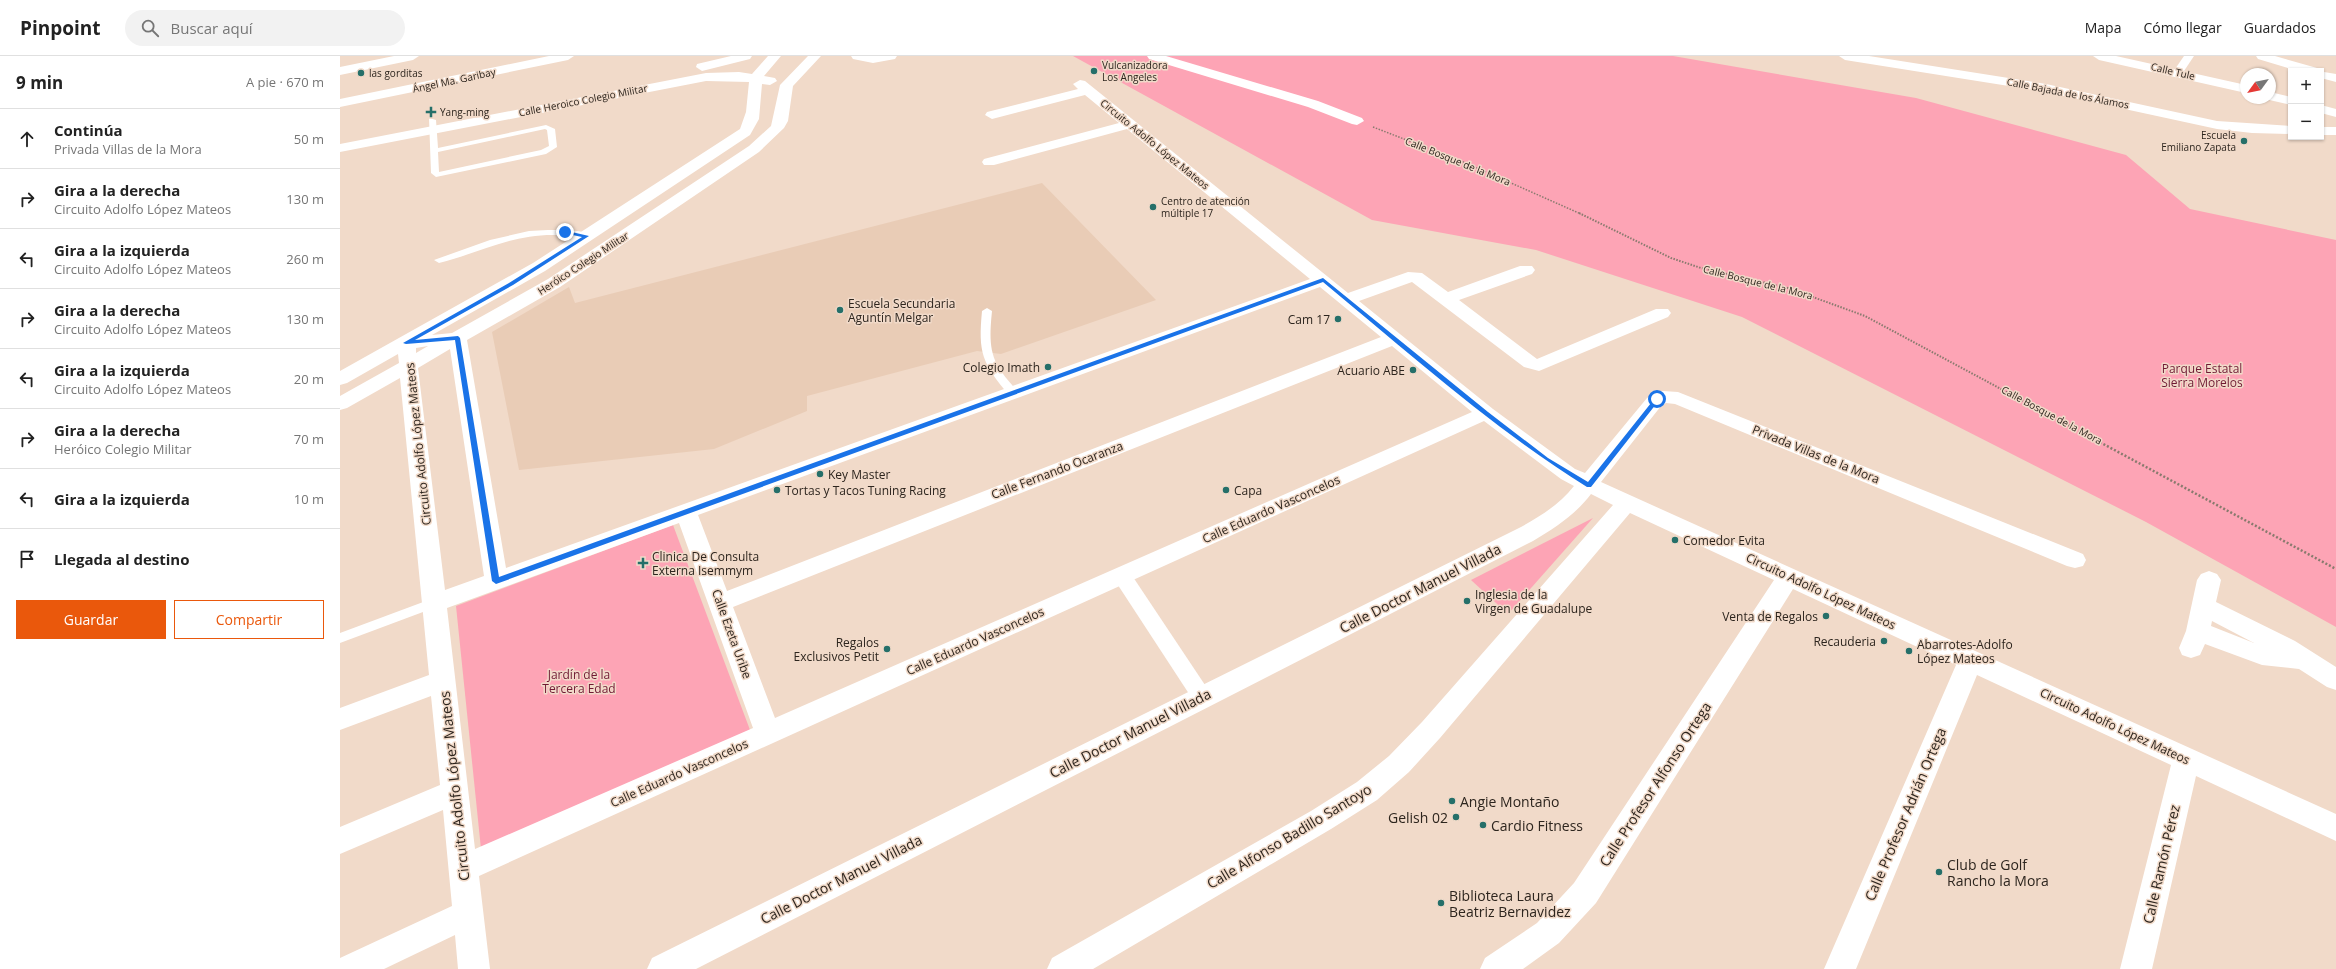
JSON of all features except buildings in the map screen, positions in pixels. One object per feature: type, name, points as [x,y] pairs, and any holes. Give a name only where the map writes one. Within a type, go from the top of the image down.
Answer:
[{"type":"street","points":[[340,70],[413,56]]},
{"type":"street","name":"Ángel Ma. Garibay","points":[[340,103],[568,56]]},
{"type":"street","name":"Calle Heroico Colegio Militar","points":[[591,94],[746,56]]},
{"type":"street","points":[[757,79],[775,56]]},
{"type":"street","points":[[787,85],[815,56]]},
{"type":"street","points":[[857,56],[873,59],[891,56]]},
{"type":"street","points":[[1153,56],[1313,104],[1357,121]]},
{"type":"street","name":"Calle Bajada de los Álamos","points":[[1845,56],[1962,73],[2046,88],[2217,125],[2252,129],[2288,130]]},
{"type":"street","name":"Calle Tule","points":[[2099,56],[2178,72],[2240,88]]},
{"type":"street","points":[[2178,72],[2189,56]]},
{"type":"street","points":[[2262,56],[2302,68]]},
{"type":"street","points":[[2324,75],[2336,78]]},
{"type":"street","name":"Calle Heroico Colegio Militar","points":[[340,138],[432,125],[591,94],[706,77],[739,76],[787,85]]},
{"type":"street","name":"Heróico Colegio Militar","points":[[340,379],[511,284],[745,132],[751,124],[754,116],[757,79]]},
{"type":"street","name":"Heróico Colegio Militar","points":[[340,404],[458,338],[585,263],[764,141],[777,128],[781,121],[787,85]]},
{"type":"street","name":"Circuito Adolfo López Mateos","points":[[992,115],[1084,87],[1395,338],[1486,414],[1546,459],[1589,485],[2336,828]]},
{"type":"street","points":[[2276,97],[2288,100]]},
{"type":"street","points":[[2324,110],[2336,113]]},
{"type":"street","points":[[990,162],[1131,124]]},
{"type":"street","name":"Calle Heroico Colegio Militar","points":[[340,148],[432,125]]},
{"type":"street","points":[[2324,131],[2336,131]]},
{"type":"street","points":[[1446,299],[1526,270]]},
{"type":"street","points":[[1347,299],[1408,276],[1420,279],[1531,363],[1539,365],[1662,313]]},
{"type":"street","points":[[434,604],[1323,280]]},
{"type":"street","points":[[406,343],[458,338],[496,581]]},
{"type":"street","name":"Calle Fernando Ocaranza","points":[[720,603],[1395,338]]},
{"type":"street","name":"Circuito Adolfo López Mateos","points":[[406,343],[410,365],[442,681],[474,969]]},
{"type":"street","name":"Privada Villas de la Mora","points":[[1589,485],[1657,399],[1670,396],[2076,560]]},
{"type":"street","name":"Calle Eduardo Vasconcelos","points":[[463,868],[1486,414]]},
{"type":"street","name":"Calle Doctor Manuel Villada","points":[[663,969],[1525,535],[1560,513],[1589,485]]},
{"type":"street","name":"Calle Alfonso Badillo Santoyo","points":[[1063,969],[1321,820],[1367,791],[1400,764],[1628,503]]},
{"type":"street","name":"Calle Ezeta Uribe","points":[[686,512],[768,733]]},
{"type":"street","points":[[1122,576],[1202,697]]},
{"type":"street","name":"Calle Profesor Alfonso Ortega","points":[[1496,969],[1548,933],[1585,893],[1790,576]]},
{"type":"street","points":[[2209,580],[2204,607],[2195,639],[2273,658],[2290,661],[2302,659]]},
{"type":"street","points":[[2204,607],[2265,636],[2336,680]]},
{"type":"street","name":"Calle Profesor Adrián Ortega","points":[[1840,969],[1971,660]]},
{"type":"street","points":[[340,719],[442,681]]},
{"type":"street","name":"Calle Ramón Pérez","points":[[2136,969],[2186,759]]},
{"type":"street","points":[[340,841],[454,792]]},
{"type":"street","points":[[350,969],[468,914]]},
{"type":"lane","points":[[432,125],[433,151],[434,173],[439,175],[543,152],[553,147],[550,129],[546,127],[433,151]]},
{"type":"lane","points":[[439,260],[484,244],[542,231],[565,232],[587,236]]},
{"type":"lane","points":[[987,311],[984,347],[988,360],[1013,393]]},
{"type":"lane","points":[[340,638],[434,604]]},
{"type":"path","name":"Calle Bosque de la Mora","points":[[1357,121],[1466,163],[1551,199],[1671,258],[1702,268],[1788,288],[1865,316],[2336,569]]},
{"type":"shaded area","points":[[1042,183],[1156,300],[1001,354],[977,351],[807,396],[807,411],[714,449],[519,470],[492,332],[569,287],[575,303]]},
{"type":"green space","name":"Parque Estatal Sierra Morelos","points":[[1073,56],[1673,56],[1916,98],[2126,155],[2190,209],[2336,240],[2336,627],[2146,522],[1742,317],[1536,250],[1372,220]]},
{"type":"green space","points":[[1593,518],[1508,614],[1471,580]]},
{"type":"green space","name":"Jardín de la Tercera Edad","points":[[673,525],[750,730],[481,849],[456,606]]},
{"type":"place","name":"Vulcanizadora Los Angeles","points":[[1094,71]]},
{"type":"place","name":"las gorditas","points":[[361,73]]},
{"type":"place","name":"Yang-ming","points":[[431,112]]},
{"type":"place","name":"Escuela Emiliano Zapata","points":[[2244,141]]},
{"type":"place","name":"Centro de atención múltiple 17","points":[[1153,207]]},
{"type":"place","name":"Escuela Secundaria Aguntín Melgar","points":[[840,310]]},
{"type":"place","name":"Cam 17","points":[[1338,319]]},
{"type":"place","name":"Colegio Imath","points":[[1048,367]]},
{"type":"place","name":"Acuario ABE","points":[[1413,370]]},
{"type":"place","name":"Key Master","points":[[820,474]]},
{"type":"place","name":"Tortas y Tacos Tuning Racing","points":[[777,490]]},
{"type":"place","name":"Capa","points":[[1226,490]]},
{"type":"place","name":"Comedor Evita","points":[[1675,540]]},
{"type":"place","name":"Clinica De Consulta Externa Isemmym","points":[[643,563]]},
{"type":"place","name":"Inglesia de la Virgen de Guadalupe","points":[[1467,601]]},
{"type":"place","name":"Venta de Regalos","points":[[1826,616]]},
{"type":"place","name":"Recauderia","points":[[1884,641]]},
{"type":"place","name":"Regalos Exclusivos Petit","points":[[887,649]]},
{"type":"place","name":"Abarrotes-Adolfo López Mateos","points":[[1909,651]]},
{"type":"place","name":"Angie Montaño","points":[[1452,801]]},
{"type":"place","name":"Gelish 02","points":[[1456,817]]},
{"type":"place","name":"Cardio Fitness","points":[[1483,825]]},
{"type":"place","name":"Club de Golf Rancho la Mora","points":[[1939,872]]},
{"type":"place","name":"Biblioteca Laura Beatriz Bernavidez","points":[[1441,903]]},
{"type":"route","points":[[565,232],[587,236],[511,284],[406,343],[458,338],[496,581],[1323,280],[1486,414],[1546,459],[1568,474],[1589,485],[1657,399]]}]
